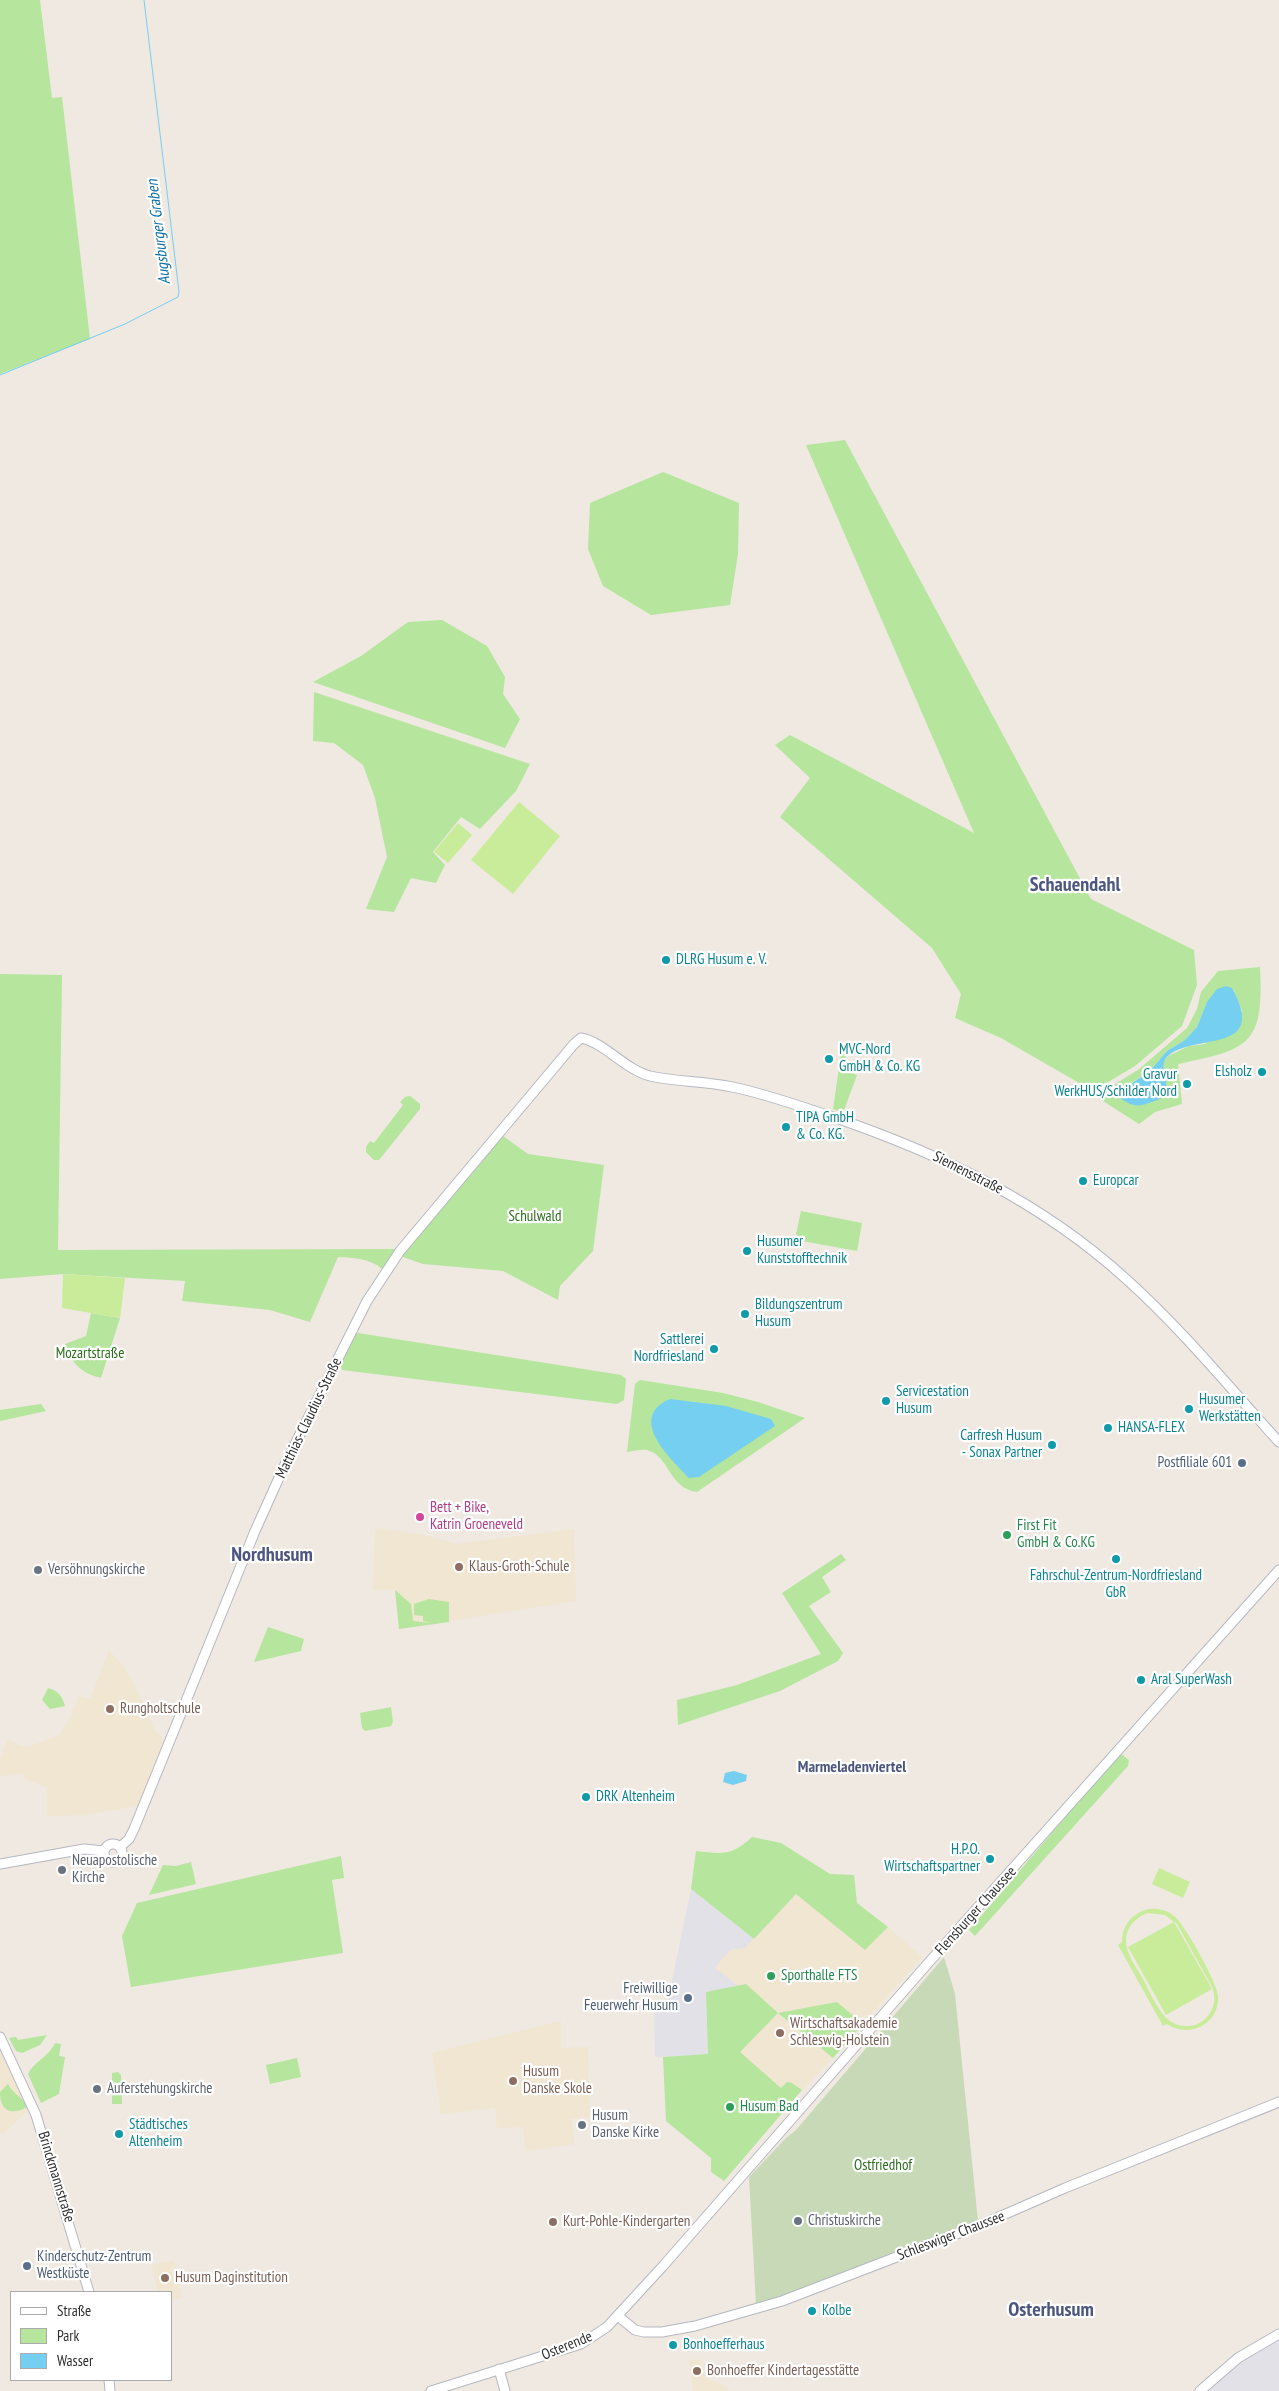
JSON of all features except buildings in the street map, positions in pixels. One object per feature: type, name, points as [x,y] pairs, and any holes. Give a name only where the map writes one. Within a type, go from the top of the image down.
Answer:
[{"type":"street","name":"Siemensstraße","points":[[581,1038],[591,1040],[619,1061],[648,1075],[733,1087],[815,1111],[899,1140],[992,1184],[1044,1214],[1097,1253],[1126,1278],[1157,1309],[1279,1442]]},
{"type":"street","name":"Matthias-Claudius-Straße","points":[[104,1851],[106,1860],[116,1862],[122,1855],[120,1847],[132,1833],[266,1506],[367,1301],[400,1251],[581,1038]]},
{"type":"street","name":"Flensburger Chaussee","points":[[674,2254],[930,1962],[1279,1570]]},
{"type":"street","points":[[0,1864],[84,1849],[104,1851],[110,1844],[120,1847]]},
{"type":"street","name":"Brinckmannstraße","points":[[0,2037],[36,2115],[89,2291]]},
{"type":"street","name":"Schleswiger Chaussee","points":[[618,2316],[635,2330],[662,2332],[695,2326],[782,2301],[984,2223],[1065,2188],[1279,2102]]},
{"type":"street","name":"Osterende","points":[[432,2391],[581,2344],[604,2330],[674,2254]]},
{"type":"street","points":[[1200,2391],[1238,2358],[1279,2334]]},
{"type":"street","points":[[499,2369],[505,2391]]},
{"type":"shaded area","name":"Klaus-Groth-Schule","points":[[375,1528],[419,1534],[457,1544],[574,1529],[576,1601],[399,1629],[395,1590],[373,1590]]},
{"type":"shaded area","points":[[109,1650],[123,1665],[141,1698],[155,1731],[161,1736],[163,1742],[138,1806],[85,1815],[47,1816],[47,1787],[24,1779],[24,1774],[0,1776],[0,1759],[8,1739],[19,1745],[29,1747],[60,1734],[70,1718],[79,1696],[90,1699]]},
{"type":"shaded area","points":[[691,1889],[754,1939],[745,1948],[730,1950],[716,1967],[740,1987],[706,1992],[708,2055],[655,2057],[654,2005],[665,2005],[668,2000]]},
{"type":"shaded area","points":[[796,1894],[865,1949],[888,1927],[922,1957],[863,2024],[837,2002],[779,2014],[833,2058],[802,2090],[792,2083],[781,2088],[739,2053],[740,1987],[715,1968],[730,1950],[745,1948]]},
{"type":"shaded area","name":"Husum Danske Skole","points":[[561,2021],[561,2048],[588,2047],[590,2117],[571,2119],[575,2144],[526,2151],[523,2127],[497,2128],[495,2108],[441,2114],[432,2053]]},
{"type":"shaded area","points":[[0,2049],[30,2109],[3,2134],[0,2132]]},
{"type":"shaded area","points":[[174,2260],[182,2298],[172,2300],[172,2291],[158,2291],[152,2265]]},
{"type":"shaded area","points":[[1279,2340],[1279,2391],[1209,2391],[1240,2363]]},
{"type":"shaded area","name":"Bonhoeffer Kindertagesstätte","points":[[699,2359],[702,2363],[706,2379],[727,2386],[728,2391],[693,2391],[689,2360]]},
{"type":"green space","points":[[0,0],[40,0],[52,98],[62,97],[90,339],[0,374]]},
{"type":"green space","points":[[845,440],[1091,899],[1194,950],[1197,985],[1182,1026],[1135,1066],[1093,1091],[1001,1038],[955,1018],[961,994],[932,948],[780,817],[810,778],[775,745],[790,735],[974,833],[806,445]]},
{"type":"green space","points":[[663,472],[739,503],[738,554],[730,605],[651,615],[603,586],[588,549],[590,503]]},
{"type":"green space","points":[[442,620],[487,646],[505,677],[503,694],[520,719],[505,748],[313,682],[361,656],[408,622]]},
{"type":"green space","points":[[314,692],[530,764],[516,791],[480,829],[461,817],[433,852],[445,865],[436,883],[411,878],[394,912],[366,909],[387,857],[375,798],[363,765],[334,743],[313,741]]},
{"type":"green space","points":[[519,802],[560,836],[513,894],[471,860]]},
{"type":"green space","points":[[458,823],[472,835],[448,863],[434,852]]},
{"type":"green space","points":[[1260,967],[1261,993],[1259,1013],[1255,1028],[1247,1040],[1236,1048],[1221,1054],[1178,1064],[1182,1104],[1155,1112],[1139,1124],[1095,1096],[1138,1070],[1187,1028],[1197,1009],[1201,992],[1218,971]],"holes":[[[1232,988],[1242,1011],[1205,1044],[1189,1046],[1168,1056],[1163,1062],[1167,1092],[1115,1093],[1149,1072],[1167,1051],[1185,1040],[1197,1027],[1207,1002]]]},
{"type":"green space","points":[[0,974],[62,975],[58,1250],[396,1249],[382,1269],[367,1261],[338,1257],[310,1322],[270,1310],[182,1301],[185,1281],[63,1274],[0,1279]]},
{"type":"green space","points":[[841,1054],[846,1056],[842,1069],[857,1075],[843,1113],[833,1109]]},
{"type":"green space","points":[[410,1096],[420,1104],[420,1109],[379,1160],[374,1160],[366,1152],[366,1147],[370,1141],[374,1143],[403,1105],[400,1102],[405,1097]]},
{"type":"green space","name":"Schulwald","points":[[503,1136],[528,1154],[604,1165],[593,1251],[560,1286],[558,1300],[503,1271],[423,1264],[400,1256]]},
{"type":"green space","points":[[801,1211],[862,1223],[857,1251],[802,1241],[796,1234]]},
{"type":"green space","points":[[63,1274],[125,1278],[120,1318],[62,1308]]},
{"type":"green space","name":"Mozartstraße","points":[[91,1313],[120,1318],[101,1378],[78,1367],[65,1344],[86,1336]]},
{"type":"green space","points":[[358,1333],[621,1375],[626,1379],[624,1400],[617,1404],[342,1370],[340,1363],[355,1335]]},
{"type":"green space","points":[[640,1380],[723,1393],[758,1402],[805,1418],[697,1492],[680,1485],[655,1453],[647,1450],[627,1452],[635,1384]]},
{"type":"green space","points":[[41,1404],[46,1411],[0,1421],[0,1410]]},
{"type":"green space","points":[[841,1554],[846,1560],[822,1577],[831,1592],[809,1606],[843,1653],[838,1661],[780,1691],[678,1725],[677,1700],[737,1685],[821,1654],[782,1593]]},
{"type":"green space","points":[[395,1590],[411,1604],[413,1621],[432,1623],[423,1621],[423,1616],[414,1615],[414,1604],[429,1599],[449,1602],[449,1622],[399,1629]]},
{"type":"green space","points":[[268,1627],[304,1639],[301,1651],[254,1662]]},
{"type":"green space","points":[[48,1688],[60,1694],[65,1706],[50,1709],[42,1700]]},
{"type":"green space","points":[[391,1707],[393,1722],[391,1726],[365,1731],[362,1728],[360,1713]]},
{"type":"green space","points":[[1120,1753],[1129,1760],[1128,1766],[975,1936],[969,1930]]},
{"type":"green space","points":[[752,1837],[781,1843],[830,1874],[854,1875],[857,1903],[888,1927],[865,1950],[796,1894],[754,1939],[691,1889],[696,1851],[720,1853],[732,1851]]},
{"type":"green space","points":[[341,1856],[344,1878],[332,1880],[343,1953],[131,1987],[122,1936],[137,1903]]},
{"type":"green space","points":[[191,1862],[196,1884],[149,1895],[163,1865],[176,1866]]},
{"type":"green space","points":[[1159,1868],[1190,1882],[1183,1898],[1152,1884]]},
{"type":"green space","points":[[1159,1909],[1174,1916],[1185,1930],[1207,1967],[1217,1989],[1218,1996],[1214,2014],[1202,2026],[1185,2030],[1167,2024],[1163,2026],[1118,1945],[1122,1942],[1126,1925],[1133,1917],[1143,1911]],"holes":[[[1148,1913],[1165,1915],[1177,1924],[1212,1987],[1214,1998],[1212,2009],[1204,2020],[1194,2025],[1179,2025],[1165,2017],[1132,1961],[1126,1946],[1126,1936],[1136,1920]]]},
{"type":"green space","points":[[1174,1922],[1212,1989],[1166,2015],[1128,1947]]},
{"type":"green space","name":"Ostfriedhof","points":[[944,1957],[955,1994],[978,2221],[939,2239],[784,2299],[756,2306],[749,2177],[796,2130]]},
{"type":"green space","points":[[746,1984],[778,2013],[740,2052],[781,2088],[787,2082],[802,2090],[724,2181],[711,2172],[711,2158],[666,2121],[663,2057],[708,2054],[706,1992]]},
{"type":"green space","points":[[837,2002],[863,2024],[833,2058],[778,2013]]},
{"type":"green space","points":[[47,2035],[40,2045],[22,2053],[16,2051],[9,2038],[16,2037],[18,2040]]},
{"type":"green space","points":[[55,2043],[61,2044],[59,2056],[65,2057],[59,2094],[41,2103],[28,2074]]},
{"type":"green space","points":[[297,2058],[301,2077],[270,2084],[266,2065]]},
{"type":"green space","points":[[118,2072],[121,2075],[122,2104],[112,2104],[112,2073]]},
{"type":"green space","points":[[8,2084],[27,2107],[11,2111],[4,2107],[0,2092]]},
{"type":"water","points":[[1226,986],[1232,988],[1241,1009],[1241,1023],[1236,1032],[1225,1038],[1182,1049],[1169,1055],[1165,1059],[1164,1065],[1166,1093],[1160,1099],[1144,1105],[1135,1105],[1115,1094],[1149,1072],[1167,1051],[1185,1040],[1197,1027],[1207,1002],[1217,989]]},
{"type":"water","points":[[670,1399],[726,1406],[771,1419],[775,1426],[699,1477],[689,1478],[663,1450],[656,1439],[652,1427],[652,1417],[657,1407]]},
{"type":"water","points":[[734,1771],[747,1775],[746,1781],[733,1785],[723,1782],[725,1773]]},
{"type":"waterway","name":"Augsburger Graben","points":[[0,375],[125,324],[178,297],[179,292],[144,0]]},
{"type":"place","name":"DLRG Husum e. V.","points":[[666,960]]},
{"type":"place","name":"MVC-Nord GmbH & Co. KG","points":[[829,1059]]},
{"type":"place","name":"Elsholz","points":[[1262,1072]]},
{"type":"place","name":"Gravur WerkHUS/Schilder Nord","points":[[1187,1084]]},
{"type":"place","name":"TIPA GmbH & Co. KG.","points":[[786,1127]]},
{"type":"place","name":"Europcar","points":[[1083,1181]]},
{"type":"place","name":"Husumer Kunststofftechnik","points":[[747,1251]]},
{"type":"place","name":"Bildungszentrum Husum","points":[[745,1314]]},
{"type":"place","name":"Sattlerei Nordfriesland","points":[[714,1349]]},
{"type":"place","name":"Servicestation Husum","points":[[886,1401]]},
{"type":"place","name":"Husumer Werkstätten","points":[[1189,1409]]},
{"type":"place","name":"HANSA-FLEX","points":[[1108,1428]]},
{"type":"place","name":"Carfresh Husum - Sonax Partner","points":[[1052,1445]]},
{"type":"place","name":"Postfiliale 601","points":[[1242,1463]]},
{"type":"place","name":"Bett + Bike, Katrin Groeneveld","points":[[420,1517]]},
{"type":"place","name":"First Fit GmbH & Co.KG","points":[[1007,1535]]},
{"type":"place","name":"Fahrschul-Zentrum-Nordfriesland GbR","points":[[1116,1559]]},
{"type":"place","name":"Klaus-Groth-Schule","points":[[459,1567]]},
{"type":"place","name":"Versöhnungskirche","points":[[38,1570]]},
{"type":"place","name":"Aral SuperWash","points":[[1141,1680]]},
{"type":"place","name":"Rungholtschule","points":[[110,1709]]},
{"type":"place","name":"DRK Altenheim","points":[[586,1797]]},
{"type":"place","name":"H.P.O. Wirtschaftspartner","points":[[990,1859]]},
{"type":"place","name":"Neuapostolische Kirche","points":[[62,1870]]},
{"type":"place","name":"Sporthalle FTS","points":[[771,1976]]},
{"type":"place","name":"Freiwillige Feuerwehr Husum","points":[[688,1998]]},
{"type":"place","name":"Wirtschaftsakademie Schleswig-Holstein","points":[[780,2033]]},
{"type":"place","name":"Husum Danske Skole","points":[[513,2081]]},
{"type":"place","name":"Auferstehungskirche","points":[[97,2089]]},
{"type":"place","name":"Husum Bad","points":[[730,2107]]},
{"type":"place","name":"Husum Danske Kirke","points":[[582,2125]]},
{"type":"place","name":"Städtisches Altenheim","points":[[119,2134]]},
{"type":"place","name":"Christuskirche","points":[[798,2221]]},
{"type":"place","name":"Kurt-Pohle-Kindergarten","points":[[553,2222]]},
{"type":"place","name":"Kinderschutz-Zentrum Westküste","points":[[27,2266]]},
{"type":"place","name":"Husum Daginstitution","points":[[165,2278]]},
{"type":"place","name":"Kolbe","points":[[812,2311]]},
{"type":"place","name":"Bonhoefferhaus","points":[[673,2345]]},
{"type":"place","name":"Bonhoeffer Kindertagesstätte","points":[[697,2371]]},
{"type":"district","name":"Schauendahl","points":[[1075,885]]},
{"type":"district","name":"Nordhusum","points":[[272,1555]]},
{"type":"district","name":"Marmeladenviertel","points":[[852,1767]]},
{"type":"district","name":"Osterhusum","points":[[1051,2310]]}]
